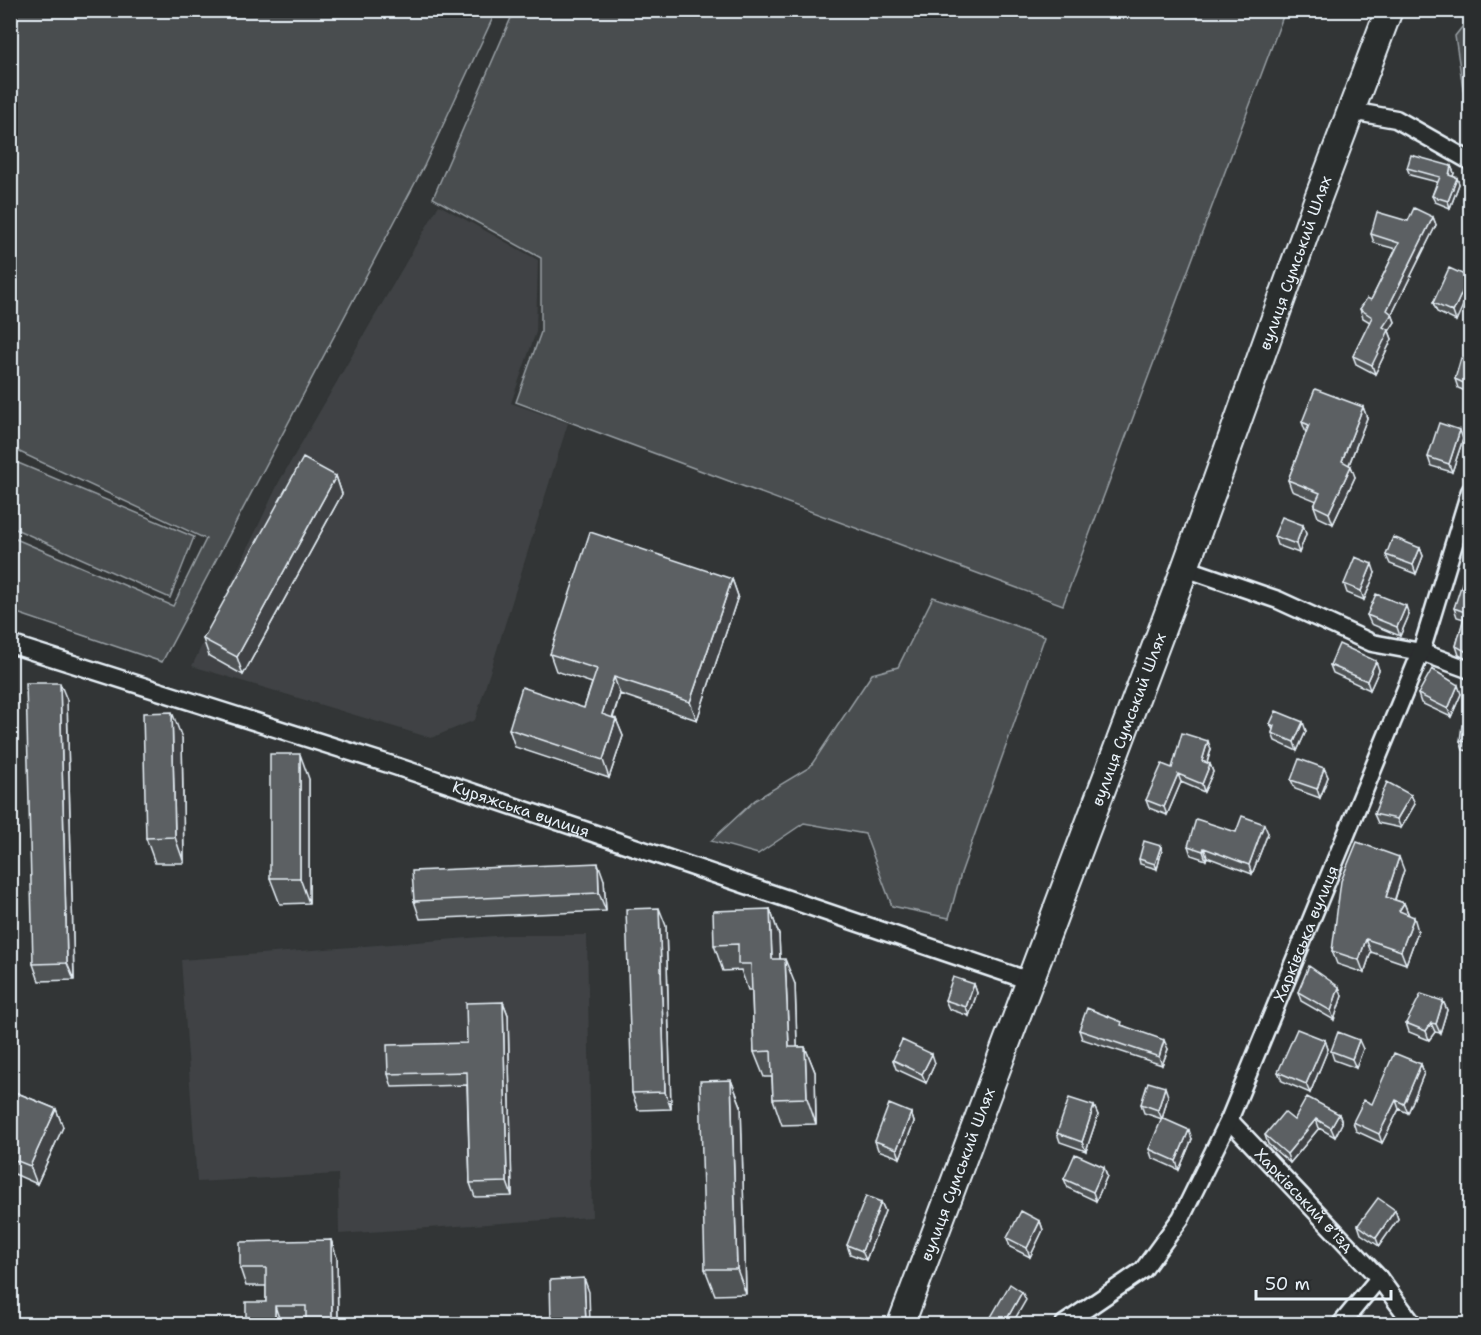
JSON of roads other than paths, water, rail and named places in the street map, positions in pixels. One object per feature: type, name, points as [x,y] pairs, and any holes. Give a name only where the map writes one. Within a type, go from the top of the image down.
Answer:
[{"type":"main road","name":"вулиця Сумський Шлях","points":[[901,1324],[1185,568],[1389,10]]},
{"type":"street","points":[[1351,111],[1396,119],[1470,161]]},
{"type":"street","name":"Харківська вулиця","points":[[1064,1324],[1143,1270],[1180,1218],[1229,1120],[1421,652],[1470,491]]},
{"type":"street","points":[[1185,568],[1278,600],[1372,643],[1421,652],[1470,670]]},
{"type":"street","name":"Куряжська вулиця","points":[[10,644],[395,766],[775,896],[972,959],[1030,981]]},
{"type":"street","name":"Харківський в’їзд","points":[[1229,1120],[1379,1278],[1413,1324]]},
{"type":"street","points":[[1341,1324],[1379,1278]]}]
